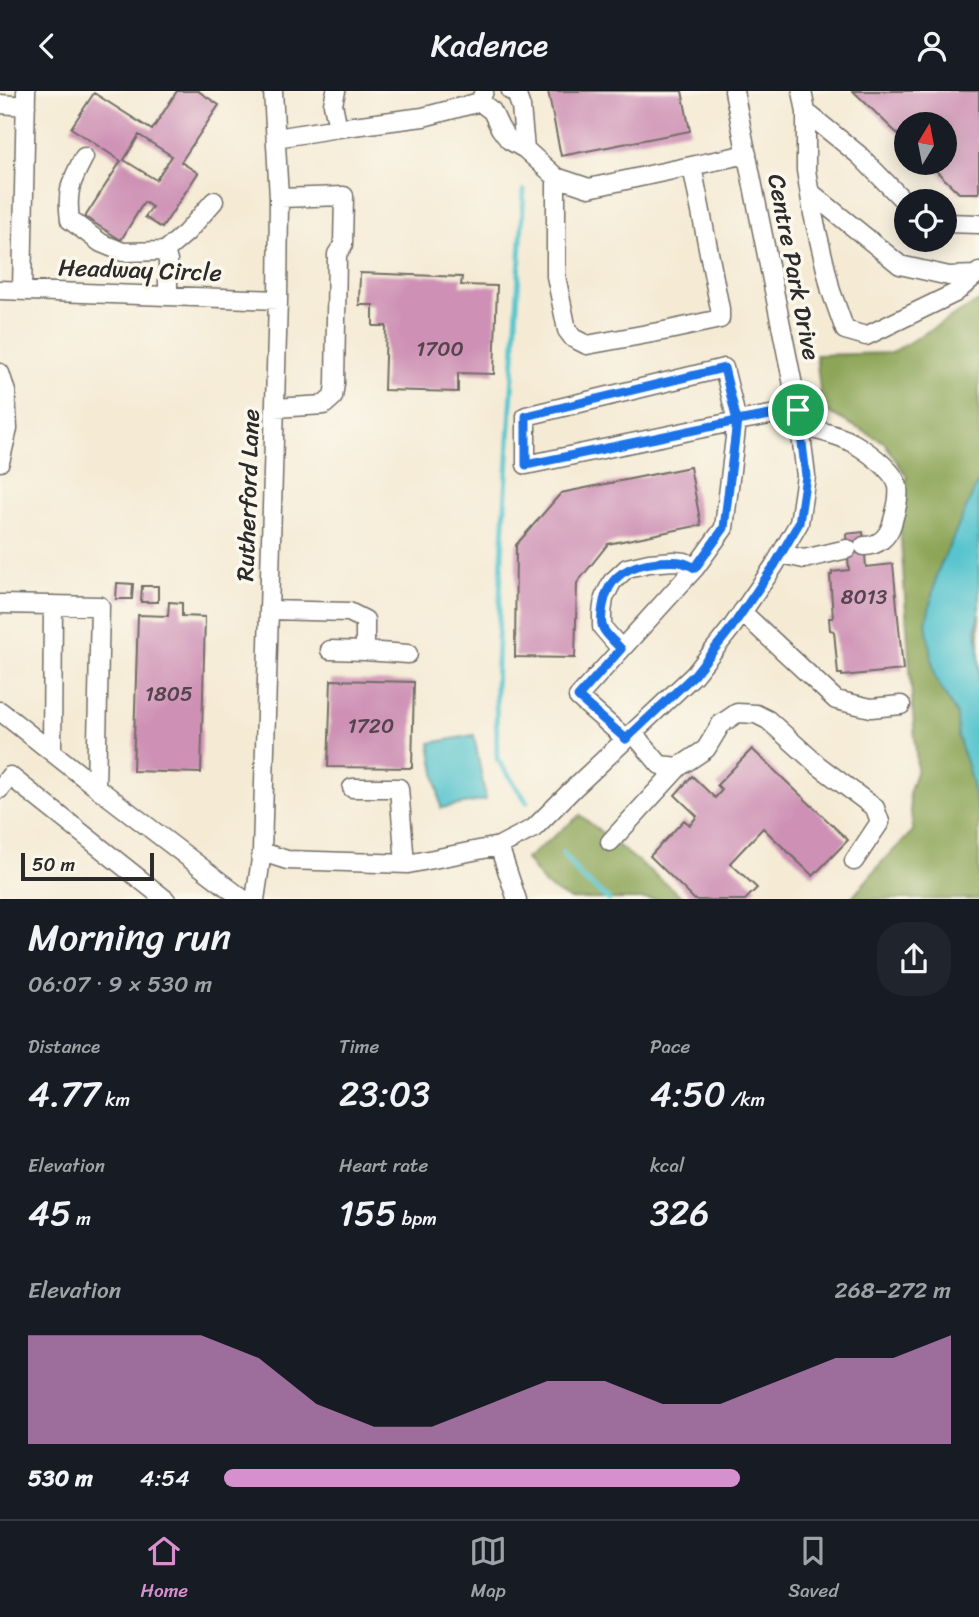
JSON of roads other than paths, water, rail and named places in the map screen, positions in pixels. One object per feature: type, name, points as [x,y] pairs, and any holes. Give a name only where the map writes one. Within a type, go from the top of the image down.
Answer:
[{"type":"street","name":"Rutherford Lane","points":[[255,899],[262,852],[278,300],[279,198],[273,91]]},
{"type":"street","points":[[336,91],[333,104],[338,128]]},
{"type":"street","points":[[511,91],[516,93],[520,107],[525,149]]},
{"type":"street","name":"Centre Park Drive","points":[[262,852],[288,860],[405,864],[499,846],[534,828],[694,675],[742,612],[780,554],[799,523],[806,476],[799,418],[734,91]]},
{"type":"street","points":[[802,91],[806,111],[806,170],[813,215],[831,291],[845,330],[866,337],[955,293],[977,274]]},
{"type":"street","points":[[276,138],[423,117],[482,97],[509,140],[525,149],[556,177],[589,188],[747,154]]},
{"type":"street","points":[[0,104],[26,99],[22,291]]},
{"type":"street","points":[[806,111],[859,156],[894,191]]},
{"type":"street","points":[[84,157],[71,182],[68,202],[70,220],[101,243],[122,252],[165,251],[186,233],[214,201]]},
{"type":"street","points":[[556,177],[556,276],[566,330],[573,338],[587,345],[720,319],[692,166]]},
{"type":"street","points":[[810,192],[900,265],[949,276],[977,274]]},
{"type":"street","points":[[275,408],[324,405],[333,397],[337,254],[343,245],[344,197],[279,198]]},
{"type":"street","points":[[957,223],[979,224]]},
{"type":"street","points":[[165,251],[168,261],[168,296]]},
{"type":"street","name":"Headway Circle","points":[[0,290],[278,300]]},
{"type":"street","points":[[679,767],[660,765],[629,736],[578,697],[695,568],[724,528],[737,421],[724,368],[526,416],[526,465],[737,421],[799,418],[847,440],[892,474],[898,486],[897,507],[889,534],[873,546],[856,547],[804,559],[780,554]]},
{"type":"street","points":[[0,373],[6,392],[8,429],[0,462]]},
{"type":"street","points":[[621,649],[602,627],[604,598],[612,582],[628,568],[649,563],[685,562],[695,568]]},
{"type":"street","points":[[0,604],[100,606],[96,787]]},
{"type":"street","points":[[52,752],[54,605]]},
{"type":"street","points":[[269,610],[349,612],[365,621],[365,651]]},
{"type":"street","points":[[742,612],[836,701],[871,708],[901,705]]},
{"type":"street","points":[[330,650],[408,654]]},
{"type":"street","points":[[0,711],[244,899]]},
{"type":"street","points":[[610,842],[679,767],[706,749],[721,724],[737,713],[756,714],[768,720],[819,766],[874,808],[880,822],[854,861]]},
{"type":"street","points":[[3,778],[166,899]]},
{"type":"street","points":[[352,788],[399,788],[405,864]]},
{"type":"street","points":[[499,846],[517,899]]},
{"type":"water","points":[[979,480],[979,612],[976,631],[979,646],[979,817],[958,736],[957,715],[935,678],[926,623],[937,573]]},
{"type":"water","points":[[474,735],[486,800],[441,808],[430,743]]},
{"type":"waterway","points":[[524,190],[496,687],[497,759],[527,802]]},
{"type":"waterway","points":[[563,853],[580,876],[608,899]]}]
